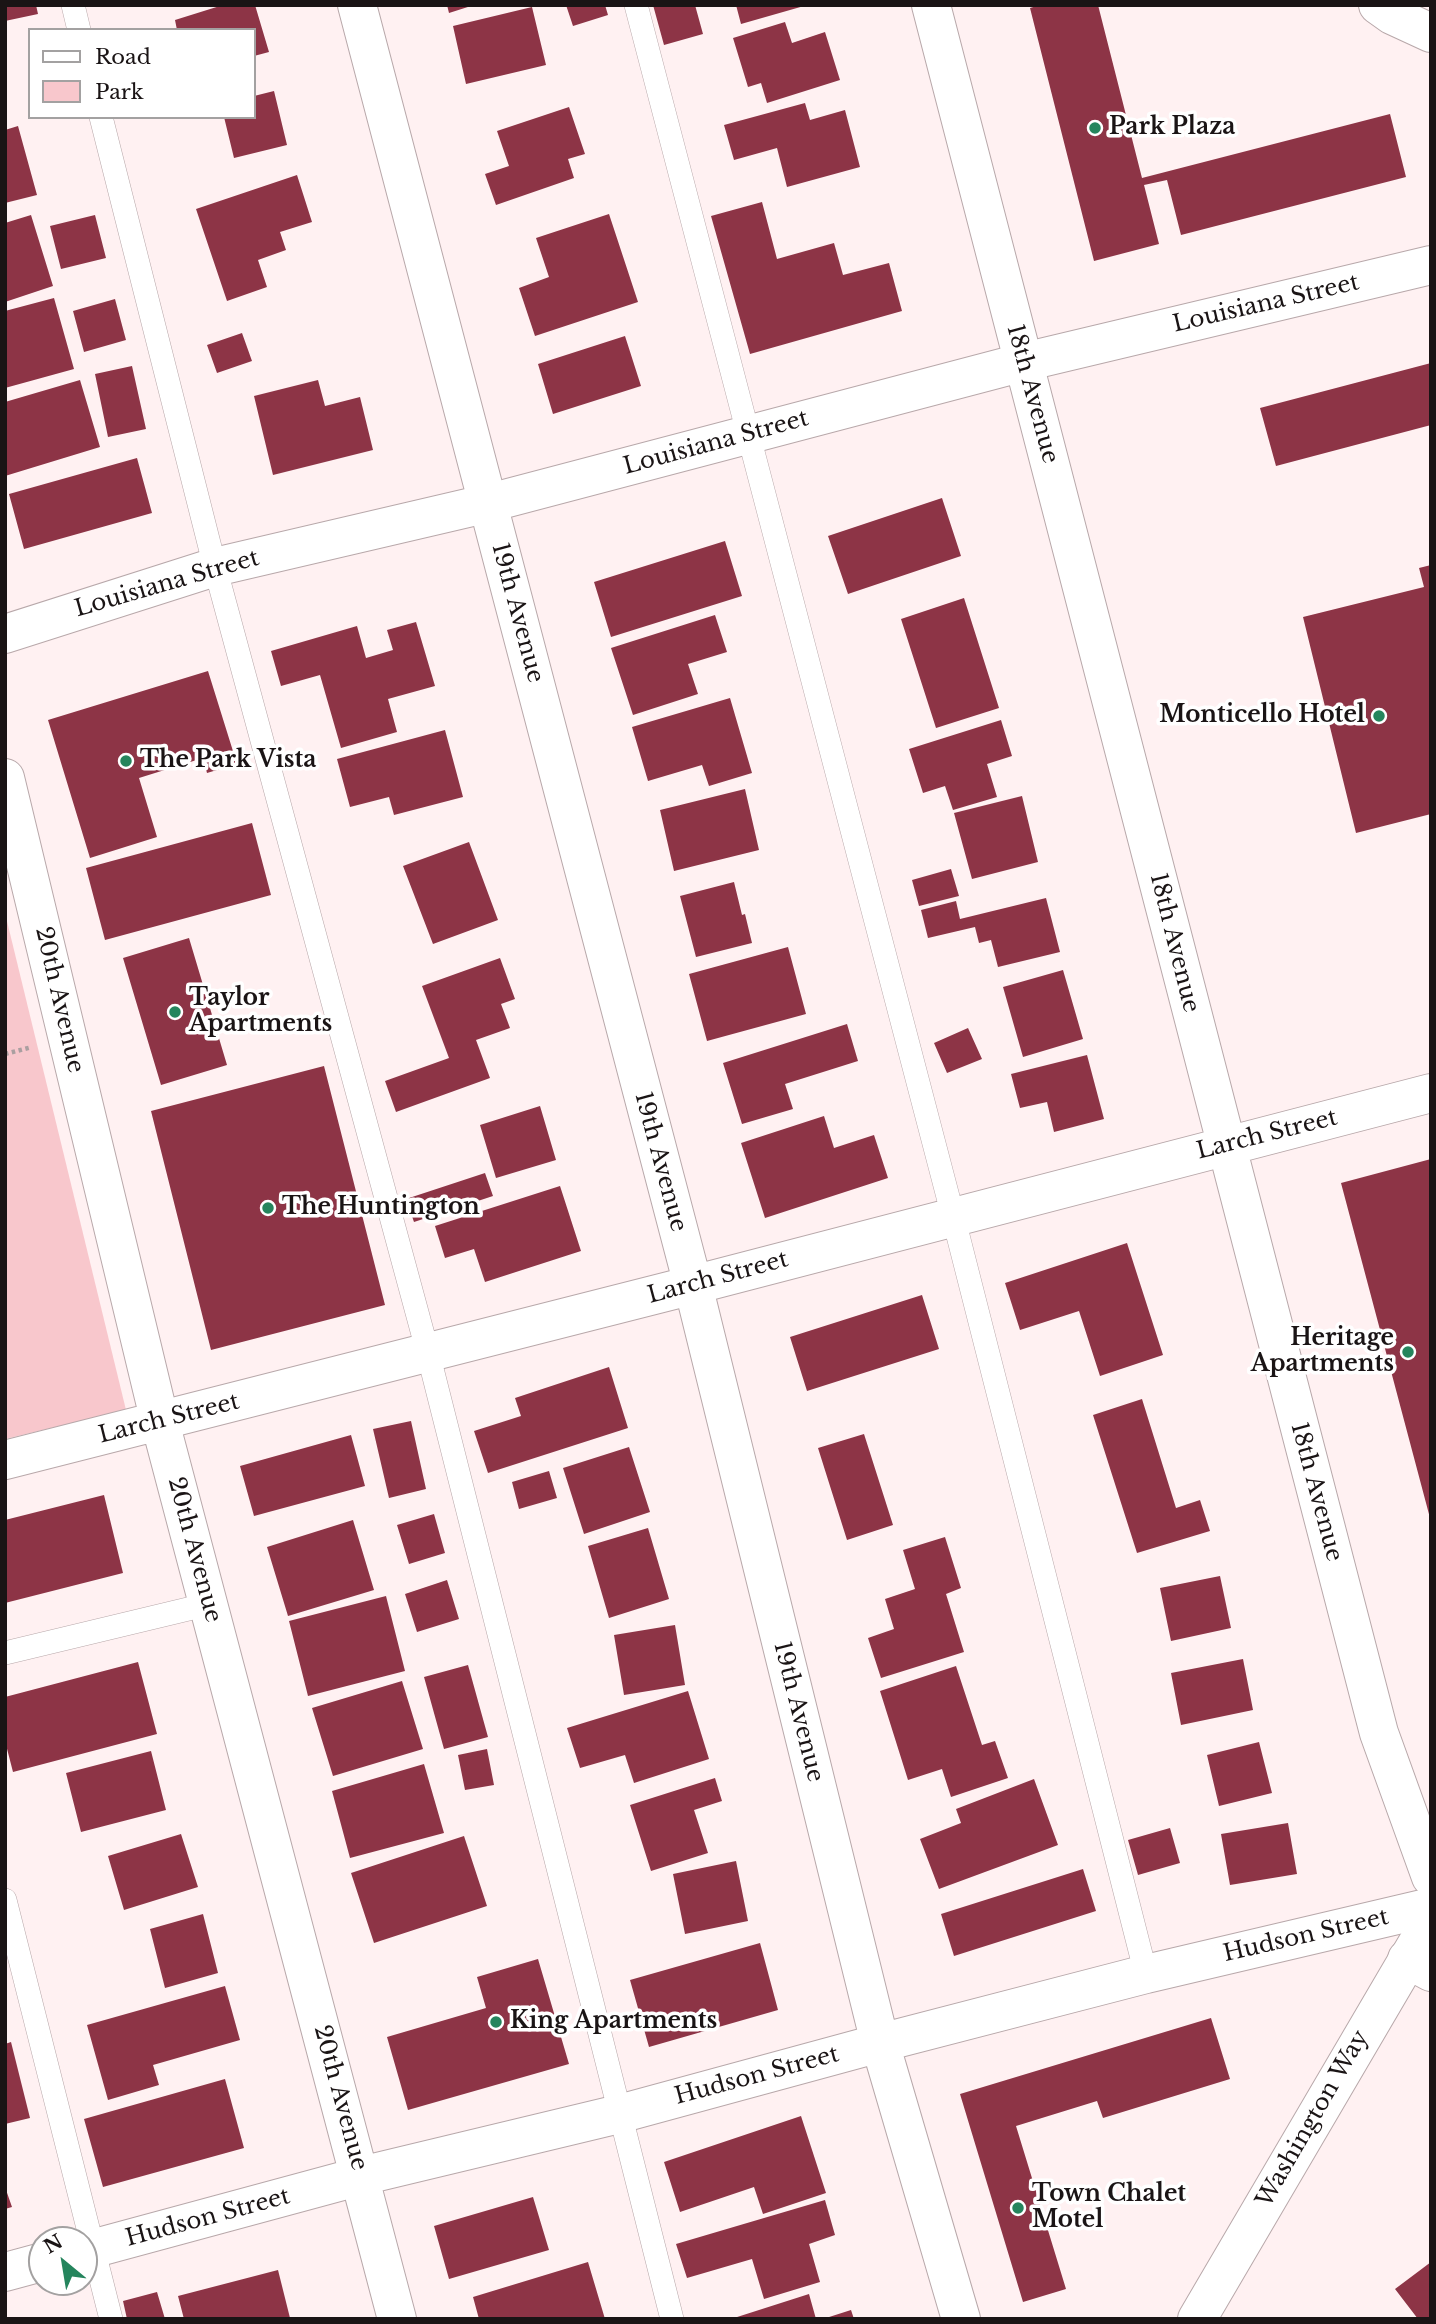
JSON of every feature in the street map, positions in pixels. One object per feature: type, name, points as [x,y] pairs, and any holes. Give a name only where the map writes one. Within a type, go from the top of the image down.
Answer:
[{"type":"street","name":"19th Avenue","points":[[357,5],[692,1285],[880,2043],[961,2319]]},
{"type":"street","name":"18th Avenue","points":[[931,5],[1379,1733],[1431,1877]]},
{"type":"street","points":[[1378,5],[1392,15],[1431,33]]},
{"type":"street","name":"Louisiana Street","points":[[5,634],[215,567],[489,503],[1024,362],[1431,265]]},
{"type":"street","name":"20th Avenue","points":[[5,778],[160,1422],[397,2319]]},
{"type":"street","name":"Larch Street","points":[[5,1460],[1431,1093]]},
{"type":"street","name":"Hudson Street","points":[[98,2246],[361,2176],[619,2114],[1146,1974],[1431,1907]]},
{"type":"street","name":"Washington Way","points":[[1197,2319],[1419,1965],[1431,1920]]},
{"type":"street","points":[[5,2272],[28,2266]]},
{"type":"lane","points":[[73,5],[79,28]]},
{"type":"lane","points":[[636,5],[953,1216],[1146,1974]]},
{"type":"lane","points":[[103,119],[215,567],[428,1353],[672,2319]]},
{"type":"lane","points":[[5,1653],[209,1604]]},
{"type":"lane","points":[[5,1900],[83,2226]]},
{"type":"lane","points":[[98,2279],[111,2319]]},
{"type":"green space","points":[[5,913],[126,1410],[5,1439]]},
{"type":"building","points":[[5,5],[36,5],[38,14],[5,21]]},
{"type":"building","points":[[223,5],[255,5],[269,52],[256,55],[256,28],[177,28],[175,20]]},
{"type":"building","points":[[447,5],[471,5],[471,6],[449,13]]},
{"type":"building","points":[[566,5],[605,5],[608,15],[573,26]]},
{"type":"building","points":[[653,5],[695,5],[703,34],[664,45]]},
{"type":"building","points":[[736,5],[804,5],[804,6],[741,24]]},
{"type":"building","name":"Park Plaza","points":[[1040,5],[1098,5],[1142,178],[1390,114],[1406,177],[1181,235],[1167,180],[1144,185],[1159,244],[1094,261],[1030,8]]},
{"type":"building","points":[[532,7],[546,65],[466,84],[453,26]]},
{"type":"building","points":[[785,22],[792,43],[825,32],[840,80],[767,103],[761,83],[748,87],[733,38]]},
{"type":"building","points":[[274,91],[287,145],[234,158],[224,119],[256,119],[256,96]]},
{"type":"building","points":[[805,103],[810,120],[845,110],[860,167],[787,187],[777,148],[734,160],[724,125]]},
{"type":"building","points":[[569,107],[585,154],[568,159],[574,178],[496,205],[485,174],[509,166],[497,131]]},
{"type":"building","points":[[18,126],[37,195],[5,203],[5,130]]},
{"type":"building","points":[[297,175],[312,222],[280,232],[286,250],[258,260],[267,287],[227,301],[196,209]]},
{"type":"building","points":[[762,202],[777,259],[834,243],[843,275],[889,263],[902,311],[750,354],[711,216]]},
{"type":"building","points":[[609,214],[638,302],[535,336],[519,288],[549,277],[536,238]]},
{"type":"building","points":[[31,215],[53,286],[5,302],[5,223]]},
{"type":"building","points":[[95,215],[106,258],[61,269],[50,226]]},
{"type":"building","points":[[54,298],[74,369],[5,388],[5,311]]},
{"type":"building","points":[[115,299],[126,340],[84,352],[73,311]]},
{"type":"building","points":[[242,333],[252,361],[217,373],[207,345]]},
{"type":"building","points":[[625,336],[641,386],[553,414],[538,364]]},
{"type":"building","points":[[1431,363],[1431,425],[1276,466],[1260,408]]},
{"type":"building","points":[[132,366],[146,429],[108,437],[95,374]]},
{"type":"building","points":[[80,380],[100,447],[5,476],[5,402]]},
{"type":"building","points":[[318,380],[325,406],[360,397],[373,450],[273,475],[254,396]]},
{"type":"building","points":[[137,458],[152,513],[24,549],[9,494]]},
{"type":"building","points":[[942,498],[961,556],[848,594],[828,536]]},
{"type":"building","points":[[725,541],[742,596],[611,637],[594,582]]},
{"type":"building","name":"Monticello Hotel","points":[[1431,565],[1431,814],[1356,833],[1303,617],[1424,587],[1419,568]]},
{"type":"building","points":[[964,598],[999,708],[936,728],[901,619]]},
{"type":"building","points":[[715,615],[727,652],[688,664],[698,694],[633,715],[611,648]]},
{"type":"building","points":[[416,622],[435,686],[388,699],[397,732],[341,748],[320,675],[281,686],[271,651],[357,626],[366,658],[393,650],[387,630]]},
{"type":"building","name":"The Park Vista","points":[[208,671],[237,764],[207,773],[203,758],[139,778],[157,837],[90,858],[48,720]]},
{"type":"building","points":[[730,698],[752,773],[709,786],[702,765],[648,781],[632,727]]},
{"type":"building","points":[[1001,720],[1012,756],[987,764],[997,797],[953,810],[945,786],[923,793],[909,749]]},
{"type":"building","points":[[445,730],[463,797],[394,815],[389,797],[350,807],[337,759]]},
{"type":"building","points":[[745,789],[759,850],[674,871],[660,810]]},
{"type":"building","points":[[1022,796],[1038,862],[972,879],[954,813]]},
{"type":"building","points":[[252,823],[271,895],[105,940],[86,868]]},
{"type":"building","points":[[469,842],[498,920],[433,944],[403,866]]},
{"type":"building","points":[[951,869],[959,896],[919,906],[912,880]]},
{"type":"building","points":[[734,882],[752,943],[696,957],[680,896]]},
{"type":"building","points":[[1046,898],[1060,952],[998,967],[991,940],[979,943],[975,927],[928,938],[921,910],[956,901],[960,919]]},
{"type":"building","name":"Taylor Apartments","points":[[189,938],[227,1065],[161,1085],[123,958]]},
{"type":"building","points":[[788,947],[806,1014],[707,1041],[689,974]]},
{"type":"building","points":[[500,958],[515,999],[501,1004],[510,1028],[476,1040],[490,1078],[396,1112],[385,1081],[449,1058],[422,986]]},
{"type":"building","points":[[1063,970],[1083,1039],[1023,1057],[1003,987]]},
{"type":"building","points":[[847,1024],[858,1061],[785,1084],[793,1109],[742,1124],[723,1063]]},
{"type":"building","points":[[968,1028],[982,1059],[947,1073],[934,1043]]},
{"type":"building","points":[[1087,1055],[1104,1119],[1054,1132],[1047,1102],[1020,1108],[1011,1074]]},
{"type":"building","name":"The Huntington","points":[[324,1066],[385,1305],[211,1350],[151,1111]]},
{"type":"building","points":[[540,1106],[556,1160],[496,1178],[480,1125]]},
{"type":"building","points":[[824,1116],[834,1148],[874,1135],[888,1178],[765,1218],[741,1143]]},
{"type":"building","name":"Heritage Apartments","points":[[1431,1159],[1431,1518],[1430,1518],[1341,1183]]},
{"type":"building","points":[[485,1173],[493,1196],[414,1222],[406,1199]]},
{"type":"building","points":[[560,1186],[581,1251],[485,1282],[474,1249],[445,1258],[435,1226]]},
{"type":"building","points":[[1127,1243],[1163,1355],[1100,1376],[1079,1311],[1020,1330],[1005,1283]]},
{"type":"building","points":[[922,1295],[939,1349],[807,1391],[790,1337]]},
{"type":"building","points":[[609,1367],[628,1428],[488,1473],[474,1431],[521,1416],[515,1398]]},
{"type":"building","points":[[1142,1399],[1176,1508],[1200,1500],[1210,1531],[1137,1553],[1093,1415]]},
{"type":"building","points":[[411,1421],[426,1489],[389,1498],[373,1429]]},
{"type":"building","points":[[864,1434],[893,1525],[847,1540],[818,1448]]},
{"type":"building","points":[[351,1435],[365,1486],[254,1516],[240,1466]]},
{"type":"building","points":[[629,1447],[650,1512],[584,1534],[563,1468]]},
{"type":"building","points":[[549,1471],[557,1498],[519,1509],[512,1482]]},
{"type":"building","points":[[104,1495],[123,1573],[5,1603],[5,1520]]},
{"type":"building","points":[[434,1514],[445,1553],[409,1564],[397,1525]]},
{"type":"building","points":[[353,1520],[374,1590],[288,1616],[267,1547]]},
{"type":"building","points":[[648,1528],[669,1599],[609,1618],[588,1546]]},
{"type":"building","points":[[945,1537],[961,1588],[946,1594],[964,1652],[881,1678],[868,1638],[894,1629],[885,1599],[915,1589],[903,1550]]},
{"type":"building","points":[[1220,1576],[1231,1628],[1171,1641],[1160,1588]]},
{"type":"building","points":[[447,1580],[459,1619],[417,1632],[405,1594]]},
{"type":"building","points":[[386,1596],[405,1671],[308,1696],[289,1621]]},
{"type":"building","points":[[675,1625],[685,1685],[624,1695],[614,1635]]},
{"type":"building","points":[[1243,1659],[1253,1710],[1181,1725],[1171,1673]]},
{"type":"building","points":[[138,1662],[157,1734],[13,1772],[5,1741],[5,1697]]},
{"type":"building","points":[[468,1665],[488,1737],[444,1749],[424,1677]]},
{"type":"building","points":[[956,1666],[982,1745],[995,1741],[1008,1778],[951,1797],[942,1769],[908,1780],[880,1691]]},
{"type":"building","points":[[402,1681],[423,1749],[333,1776],[312,1708]]},
{"type":"building","points":[[688,1691],[709,1759],[634,1783],[625,1755],[580,1768],[567,1728]]},
{"type":"building","points":[[1259,1742],[1272,1793],[1219,1806],[1207,1755]]},
{"type":"building","points":[[487,1749],[494,1785],[465,1790],[458,1755]]},
{"type":"building","points":[[151,1751],[166,1810],[81,1832],[66,1773]]},
{"type":"building","points":[[424,1764],[444,1833],[350,1858],[332,1791]]},
{"type":"building","points":[[715,1778],[722,1801],[694,1810],[708,1853],[651,1871],[630,1805]]},
{"type":"building","points":[[1034,1779],[1058,1845],[939,1889],[920,1839],[961,1823],[956,1809]]},
{"type":"building","points":[[1288,1823],[1297,1874],[1230,1885],[1221,1834]]},
{"type":"building","points":[[1170,1828],[1180,1863],[1138,1875],[1128,1840]]},
{"type":"building","points":[[181,1834],[198,1887],[124,1910],[108,1856]]},
{"type":"building","points":[[464,1836],[487,1906],[374,1943],[351,1873]]},
{"type":"building","points":[[736,1861],[748,1921],[685,1934],[673,1874]]},
{"type":"building","points":[[1083,1869],[1096,1911],[954,1956],[941,1914]]},
{"type":"building","points":[[203,1914],[218,1973],[165,1988],[150,1929]]},
{"type":"building","points":[[760,1943],[778,2010],[649,2047],[630,1980]]},
{"type":"building","name":"King Apartments","points":[[538,1959],[569,2064],[408,2110],[387,2037],[486,2008],[477,1977]]},
{"type":"building","points":[[225,1986],[240,2040],[153,2065],[159,2085],[108,2100],[87,2025]]},
{"type":"building","name":"Town Chalet Motel","points":[[1211,2018],[1230,2079],[1103,2118],[1097,2101],[1016,2126],[1066,2289],[1023,2302],[960,2094]]},
{"type":"building","points":[[11,2042],[30,2118],[5,2124],[5,2044]]},
{"type":"building","points":[[225,2079],[244,2148],[103,2187],[84,2119]]},
{"type":"building","points":[[801,2116],[826,2193],[763,2214],[754,2187],[680,2212],[664,2162]]},
{"type":"building","points":[[5,2187],[12,2207],[5,2209]]},
{"type":"building","points":[[533,2197],[549,2250],[449,2279],[434,2226]]},
{"type":"building","points":[[825,2200],[835,2235],[809,2244],[820,2282],[764,2299],[752,2259],[687,2278],[676,2244]]},
{"type":"building","points":[[588,2262],[605,2319],[479,2319],[473,2297]]},
{"type":"building","points":[[1431,2262],[1431,2319],[1418,2319],[1395,2289]]},
{"type":"building","points":[[278,2270],[290,2318],[184,2319],[178,2296]]},
{"type":"building","points":[[157,2292],[165,2319],[127,2319],[123,2301]]},
{"type":"building","points":[[809,2294],[816,2319],[734,2319],[734,2318]]},
{"type":"building","points":[[851,2310],[854,2319],[826,2319],[826,2318]]},
{"type":"place","name":"Park Plaza","points":[[1095,128]]},
{"type":"place","name":"Monticello Hotel","points":[[1379,716]]},
{"type":"place","name":"The Park Vista","points":[[126,761]]},
{"type":"place","name":"Taylor Apartments","points":[[175,1012]]},
{"type":"place","name":"The Huntington","points":[[268,1208]]},
{"type":"place","name":"Heritage Apartments","points":[[1408,1352]]},
{"type":"place","name":"King Apartments","points":[[496,2022]]},
{"type":"place","name":"Town Chalet Motel","points":[[1018,2208]]}]
